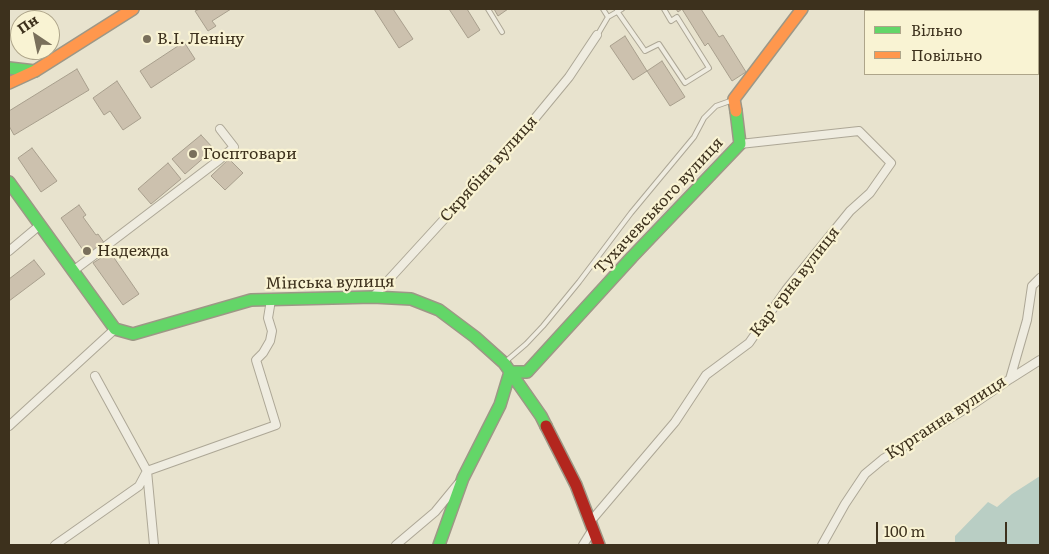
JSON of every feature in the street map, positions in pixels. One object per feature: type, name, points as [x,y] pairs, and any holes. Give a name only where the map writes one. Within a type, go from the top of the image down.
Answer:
[{"type":"street","points":[[9,83],[35,71],[133,9]]},
{"type":"street","points":[[734,100],[802,9]]},
{"type":"street","name":"Скрябіна вулиця","points":[[373,297],[522,134],[568,77],[597,36]]},
{"type":"street","points":[[9,68],[35,71]]},
{"type":"street","name":"Тухачевського вулиця","points":[[507,367],[527,372],[740,144],[734,100]]},
{"type":"street","points":[[73,271],[234,147],[220,129]]},
{"type":"street","name":"Кар’єрна вулиця","points":[[591,526],[675,422],[706,375],[749,343],[786,290],[850,211],[870,193],[891,163],[859,131],[740,144]]},
{"type":"street","points":[[9,182],[115,329],[9,426]]},
{"type":"street","points":[[9,251],[40,225]]},
{"type":"street","name":"Курганна вулиця","points":[[822,545],[865,474],[883,459],[975,403],[1010,379],[1028,320],[1032,286],[1040,278]]},
{"type":"street","name":"Мінська вулиця","points":[[115,329],[134,334],[250,300],[373,297],[411,299],[439,310],[475,337],[507,367],[541,416],[576,486],[599,545]]},
{"type":"street","points":[[55,545],[139,486],[146,471],[276,425],[256,360],[270,341],[272,331],[268,318],[271,300]]},
{"type":"street","points":[[1010,379],[1040,360]]},
{"type":"street","points":[[439,545],[464,478],[500,405],[507,367]]},
{"type":"street","points":[[95,376],[146,471],[154,545]]},
{"type":"street","points":[[396,545],[435,512],[464,478]]},
{"type":"street","points":[[583,545],[591,526]]},
{"type":"lane","points":[[488,9],[502,32]]},
{"type":"lane","points":[[602,9],[608,17]]},
{"type":"lane","points":[[597,36],[608,17],[620,10],[645,51],[659,44],[685,83],[709,68],[678,17],[671,21],[664,9]]},
{"type":"lane","points":[[507,367],[555,311],[631,213],[694,137],[704,118],[716,106],[734,100]]},
{"type":"shaded area","points":[[1040,476],[1040,545],[947,545],[955,542],[955,536],[988,502],[997,507],[1012,494]]},
{"type":"building","points":[[200,9],[231,9],[212,21],[216,26],[208,31],[195,11]]},
{"type":"building","points":[[374,9],[393,9],[413,39],[399,48]]},
{"type":"building","points":[[449,9],[467,9],[480,30],[468,38]]},
{"type":"building","points":[[494,9],[508,9],[498,16]]},
{"type":"building","points":[[682,9],[701,9],[719,37],[723,35],[746,72],[732,81],[708,43],[705,46]]},
{"type":"building","points":[[625,36],[647,71],[633,80],[610,46]]},
{"type":"building","points":[[184,42],[195,59],[151,88],[140,71]]},
{"type":"building","points":[[662,61],[685,97],[670,106],[647,71]]},
{"type":"building","points":[[77,69],[89,90],[14,135],[9,126],[9,111]]},
{"type":"building","points":[[117,81],[141,118],[123,130],[110,111],[104,115],[93,98]]},
{"type":"building","name":"Госптовари","points":[[201,135],[214,149],[185,174],[172,159]]},
{"type":"building","points":[[32,148],[57,181],[41,192],[18,158]]},
{"type":"building","points":[[229,159],[243,173],[225,190],[211,176]]},
{"type":"building","points":[[168,163],[181,179],[151,204],[138,189]]},
{"type":"building","points":[[79,205],[86,215],[83,217],[105,244],[87,256],[61,218]]},
{"type":"building","points":[[110,252],[139,294],[123,305],[93,263]]},
{"type":"building","points":[[34,260],[45,274],[9,301],[9,279]]},
{"type":"traffic: fast","points":[[9,68],[35,71]]},
{"type":"traffic: fast","points":[[439,545],[463,478],[500,405],[510,372],[527,372],[632,257],[740,144],[736,111]]},
{"type":"traffic: fast","points":[[9,182],[115,329],[133,334],[251,300],[373,297],[411,299],[439,310],[475,337],[504,363],[546,426]]},
{"type":"traffic: slow","points":[[9,83],[35,71],[133,9]]},
{"type":"traffic: slow","points":[[736,111],[734,99],[802,9]]},
{"type":"traffic: jam","points":[[546,426],[576,485],[599,545]]},
{"type":"place","name":"В.І. Леніну","points":[[147,39]]},
{"type":"place","name":"Госптовари","points":[[193,154]]},
{"type":"place","name":"Надежда","points":[[87,251]]}]
